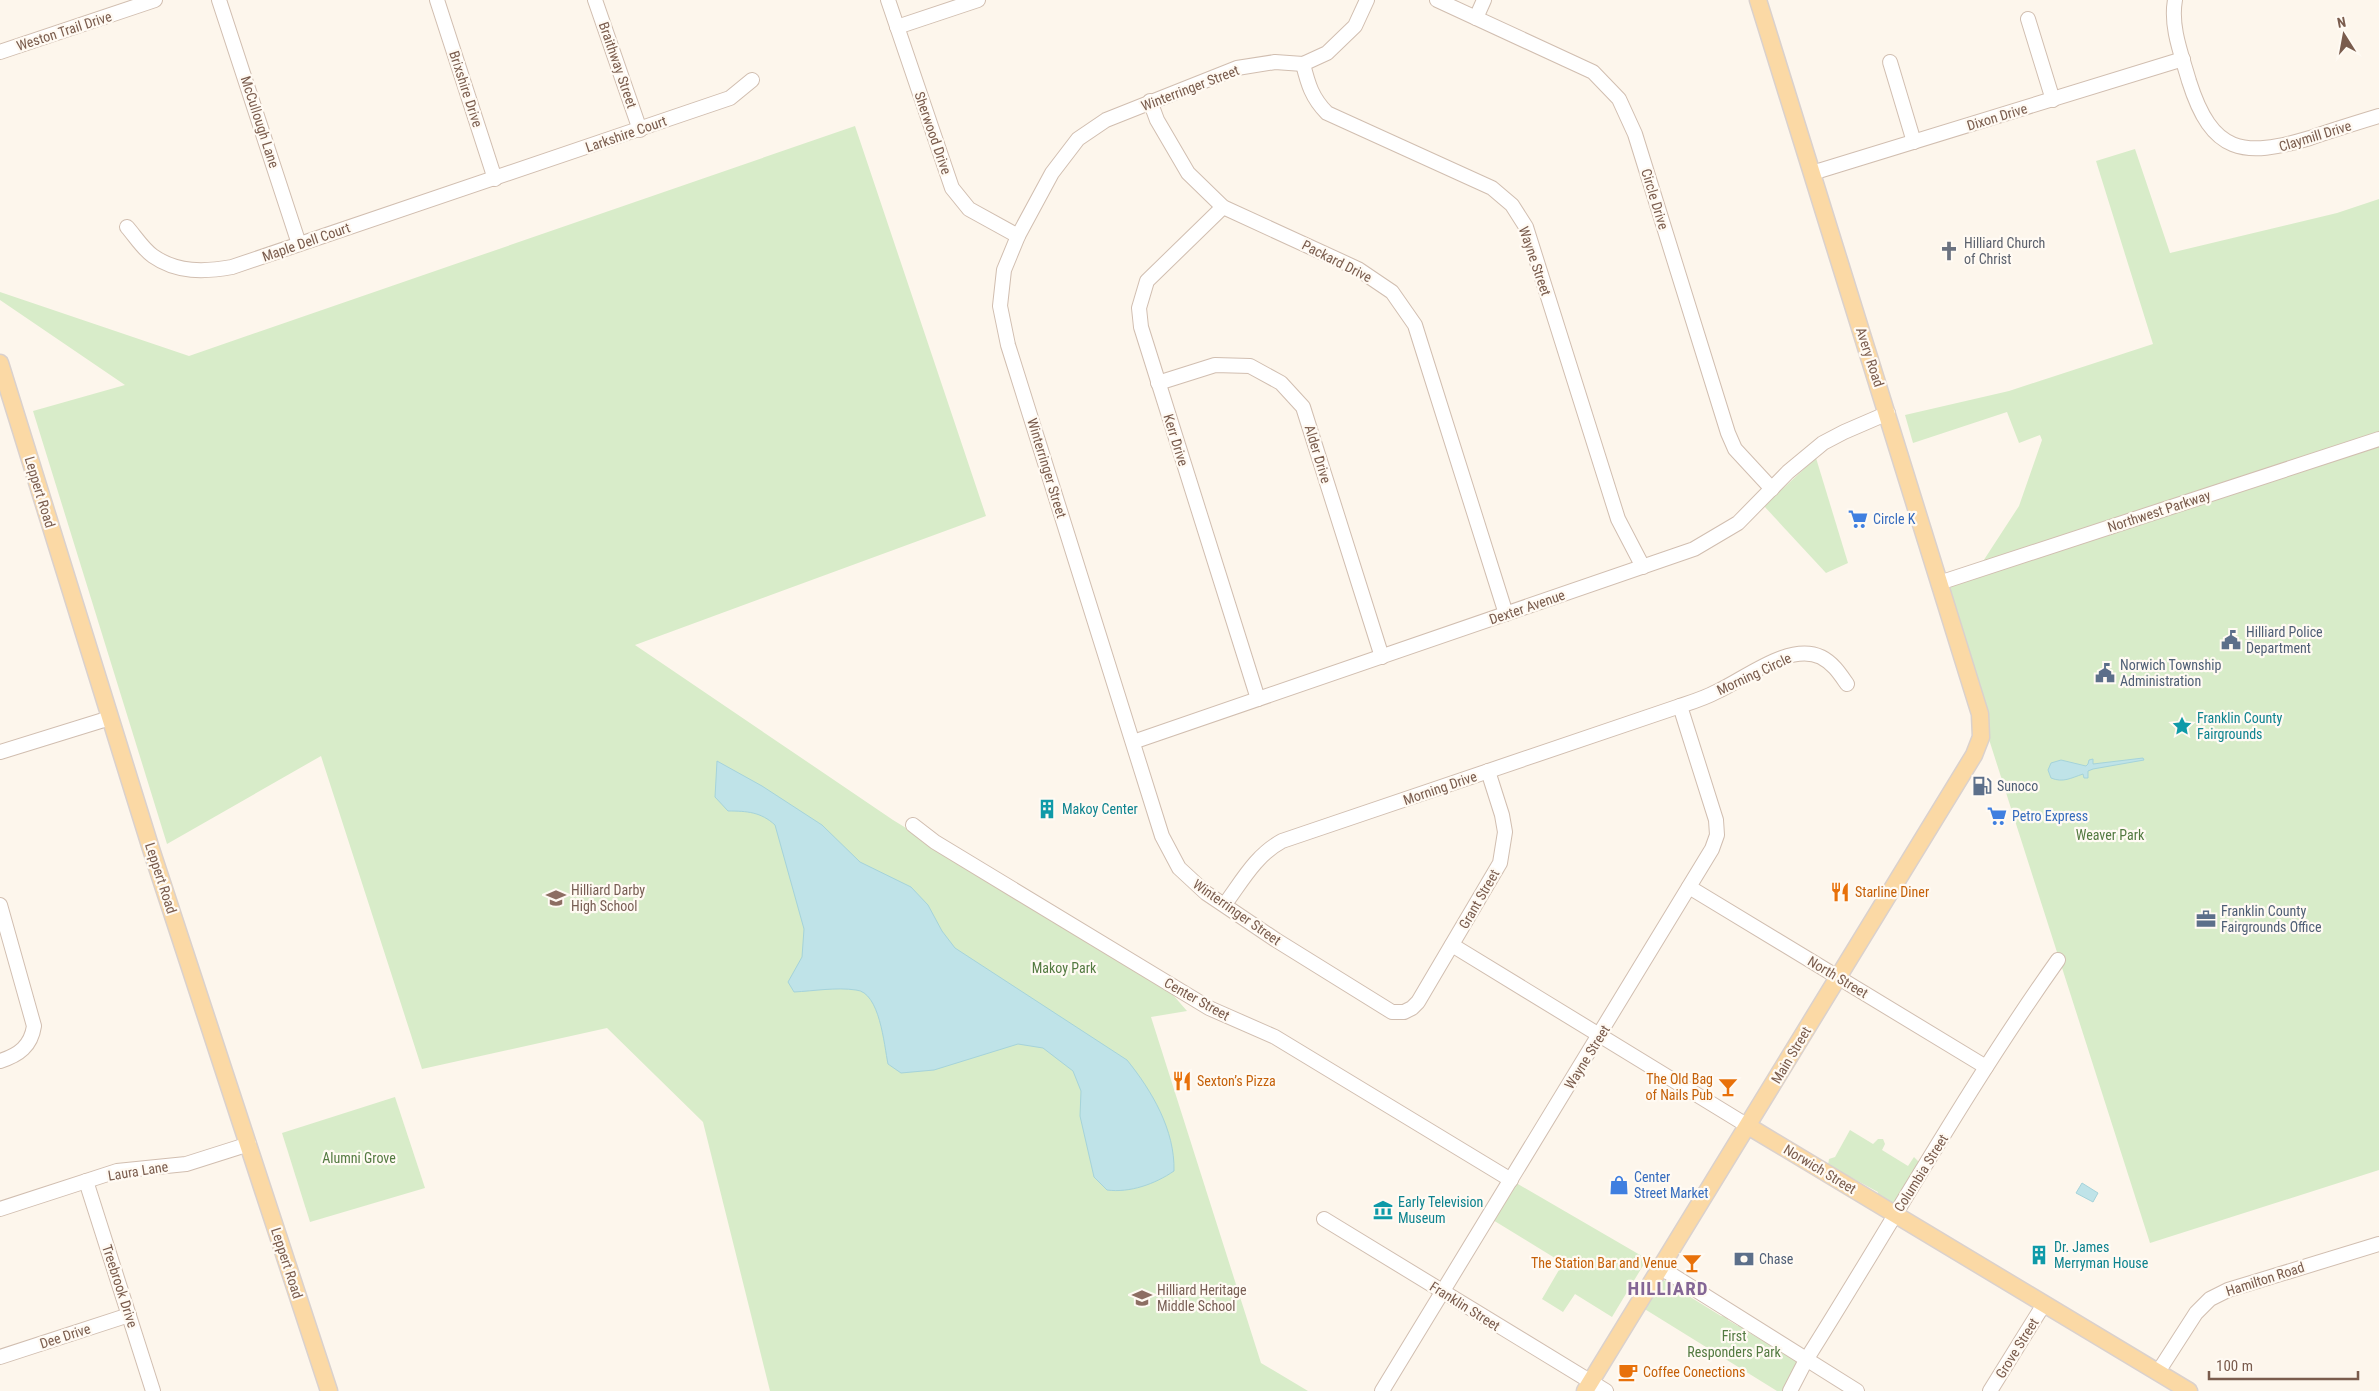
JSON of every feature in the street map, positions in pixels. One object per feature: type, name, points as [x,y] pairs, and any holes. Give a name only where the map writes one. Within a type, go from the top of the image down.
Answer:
[{"type":"main road","name":"Avery Road","points":[[1758,0],[1888,413],[1980,714]]},
{"type":"main road","name":"Leppert Road","points":[[0,363],[110,718],[329,1391]]},
{"type":"main road","name":"Main Street","points":[[1588,1386],[1974,755],[1981,737],[1980,714]]},
{"type":"main road","name":"Norwich Street","points":[[1748,1126],[2189,1391]]},
{"type":"street","name":"Weston Trail Drive","points":[[0,52],[156,0]]},
{"type":"street","name":"McCullough Lane","points":[[219,0],[299,244]]},
{"type":"street","name":"Brixshire Drive","points":[[437,0],[495,178]]},
{"type":"street","name":"Braithway Street","points":[[595,0],[640,130]]},
{"type":"street","name":"Sherwood Drive","points":[[888,0],[952,188],[969,209],[1018,236]]},
{"type":"street","points":[[897,27],[978,0]]},
{"type":"street","points":[[1303,64],[1336,47],[1356,26],[1367,0]]},
{"type":"street","name":"Circle Drive","points":[[1437,0],[1593,72],[1619,99],[1635,134],[1735,449],[1746,463],[1772,488]]},
{"type":"street","points":[[1476,18],[1484,0]]},
{"type":"street","name":"Claymill Drive","points":[[2175,0],[2176,38],[2200,114],[2211,128],[2228,143],[2250,150],[2281,147],[2379,116]]},
{"type":"street","points":[[2028,20],[2053,100]]},
{"type":"street","name":"Dixon Drive","points":[[1812,173],[2183,60]]},
{"type":"street","name":"Winterringer Street","points":[[1303,64],[1275,62],[1236,68],[1106,120],[1078,139],[1052,172],[1018,236],[1004,270],[1000,306],[1008,345],[1162,836],[1179,868],[1206,892],[1382,1007],[1392,1012],[1404,1012]]},
{"type":"street","points":[[1890,62],[1914,142]]},
{"type":"street","name":"Wayne Street","points":[[1303,64],[1308,86],[1315,101],[1327,113],[1492,188],[1512,205],[1526,227],[1618,519],[1643,567]]},
{"type":"street","name":"Larkshire Court","points":[[495,178],[730,98],[752,80]]},
{"type":"street","name":"Packard Drive","points":[[1150,101],[1157,120],[1188,173],[1223,207],[1358,269],[1392,292],[1415,325],[1506,614]]},
{"type":"street","name":"Maple Dell Court","points":[[127,227],[152,256],[181,269],[200,271],[232,267],[495,178]]},
{"type":"street","name":"Kerr Drive","points":[[1223,207],[1147,281],[1139,308],[1141,327],[1158,383],[1258,699]]},
{"type":"street","name":"Alder Drive","points":[[1158,383],[1215,365],[1250,366],[1281,383],[1303,407],[1382,657]]},
{"type":"street","name":"Dexter Avenue","points":[[1133,742],[1694,549],[1738,523],[1772,488],[1823,443],[1888,413]]},
{"type":"street","name":"Northwest Parkway","points":[[1940,582],[2379,439]]},
{"type":"street","name":"Morning Circle","points":[[1680,706],[1715,693],[1781,658],[1793,654],[1820,656],[1832,663],[1847,684]]},
{"type":"street","name":"Wayne Street","points":[[1382,1391],[1600,1036],[1712,849],[1717,835],[1716,820],[1680,706]]},
{"type":"street","name":"Morning Drive","points":[[1225,904],[1258,859],[1268,848],[1282,841],[1680,706]]},
{"type":"street","points":[[0,752],[110,718]]},
{"type":"street","name":"Grant Street","points":[[1404,1012],[1418,1002],[1500,863],[1505,832],[1502,815],[1488,771]]},
{"type":"street","name":"Center Street","points":[[913,825],[935,842],[1209,1008],[1275,1037],[1511,1180]]},
{"type":"street","name":"North Street","points":[[1689,887],[1986,1067]]},
{"type":"street","points":[[0,1061],[24,1050],[32,1037],[34,1026],[33,1015],[1,910]]},
{"type":"street","name":"Norwich Street","points":[[1452,945],[1748,1126]]},
{"type":"street","name":"Columbia Street","points":[[1790,1391],[1806,1360],[1986,1067],[2034,992],[2058,960]]},
{"type":"street","name":"Laura Lane","points":[[0,1209],[117,1171],[186,1164],[249,1144]]},
{"type":"street","name":"Treebrook Drive","points":[[86,1181],[154,1391]]},
{"type":"street","name":"Franklin Street","points":[[1324,1219],[1588,1386],[1606,1391]]},
{"type":"street","name":"Hamilton Road","points":[[2158,1372],[2196,1313],[2210,1299],[2228,1290],[2379,1244]]},
{"type":"street","points":[[1660,1268],[1857,1391]]},
{"type":"street","name":"Grove Street","points":[[1990,1391],[2044,1304]]},
{"type":"street","name":"Dee Drive","points":[[0,1357],[129,1315]]},
{"type":"green space","name":"Makoy Park","points":[[855,126],[986,516],[635,645],[893,820],[1167,988],[1187,1011],[1151,1017],[1261,1363],[1308,1391],[770,1391],[703,1122],[607,1028],[422,1069],[321,756],[167,844],[33,411],[125,385],[0,300],[0,292],[189,356]]},
{"type":"green space","name":"Franklin County Fairgrounds","points":[[2135,149],[2170,253],[2337,213],[2379,199],[2379,1170],[2150,1243],[1939,583],[1978,569],[2019,506],[2042,440],[2040,435],[2019,443],[2007,412],[1913,443],[1905,415],[2009,391],[2153,344],[2096,161]]},
{"type":"green space","points":[[1816,458],[1848,563],[1826,573],[1764,506]]},
{"type":"green space","name":"Alumni Grove","points":[[395,1097],[425,1188],[310,1222],[282,1133]]},
{"type":"green space","points":[[1850,1130],[1873,1144],[1878,1139],[1883,1139],[1885,1144],[1882,1150],[1908,1166],[1914,1157],[1920,1163],[1895,1202],[1888,1203],[1877,1195],[1878,1192],[1828,1165],[1829,1159],[1835,1157]]},
{"type":"green space","points":[[1511,1180],[1647,1259],[1612,1317],[1575,1294],[1563,1312],[1542,1299],[1563,1263],[1488,1217]]},
{"type":"green space","name":"First Responders Park","points":[[1668,1280],[1679,1286],[1679,1290],[1721,1316],[1728,1317],[1728,1320],[1746,1328],[1746,1331],[1798,1361],[1782,1391],[1777,1391],[1643,1308],[1660,1281]]},
{"type":"water","points":[[2143,758],[2144,760],[2093,769],[2088,771],[2088,778],[2084,778],[2083,774],[2059,780],[2051,778],[2048,770],[2051,763],[2061,760],[2086,766],[2089,760],[2093,759],[2093,764]]},
{"type":"water","points":[[717,761],[762,786],[822,825],[860,862],[911,887],[928,905],[942,931],[955,948],[1127,1060],[1153,1098],[1166,1126],[1171,1141],[1174,1171],[1159,1180],[1133,1189],[1107,1190],[1094,1177],[1080,1116],[1081,1091],[1073,1071],[1043,1048],[1018,1044],[934,1070],[901,1073],[888,1064],[876,1009],[864,993],[856,990],[841,989],[794,992],[788,982],[802,957],[804,929],[775,825],[764,817],[753,813],[728,811],[715,797]]},
{"type":"water","points":[[2082,1183],[2098,1193],[2093,1202],[2076,1193]]},
{"type":"place","name":"Hilliard Church of Christ","points":[[1949,251]]},
{"type":"place","name":"Circle K","points":[[1858,519]]},
{"type":"place","name":"Hilliard Police Department","points":[[2231,640]]},
{"type":"place","name":"Norwich Township Administration","points":[[2105,673]]},
{"type":"place","name":"Franklin County Fairgrounds","points":[[2182,726]]},
{"type":"place","name":"Sunoco","points":[[1982,786]]},
{"type":"place","name":"Makoy Center","points":[[1047,809]]},
{"type":"place","name":"Petro Express","points":[[1997,816]]},
{"type":"place","name":"Starline Diner","points":[[1840,892]]},
{"type":"place","name":"Hilliard Darby High School","points":[[556,898]]},
{"type":"place","name":"Franklin County Fairgrounds Office","points":[[2206,919]]},
{"type":"place","name":"Sexton’s Pizza","points":[[1182,1081]]},
{"type":"place","name":"The Old Bag of Nails Pub","points":[[1728,1087]]},
{"type":"place","name":"Center Street Market","points":[[1619,1185]]},
{"type":"place","name":"Early Television Museum","points":[[1383,1210]]},
{"type":"place","name":"Dr. James Merryman House","points":[[2039,1255]]},
{"type":"place","name":"Chase","points":[[1744,1259]]},
{"type":"place","name":"The Station Bar and Venue","points":[[1692,1263]]},
{"type":"place","name":"Hilliard Heritage Middle School","points":[[1142,1298]]},
{"type":"place","name":"Coffee Conections","points":[[1628,1372]]},
{"type":"district","name":"HILLIARD","points":[[1668,1288]]},
{"type":"park label","name":"Weaver Park","points":[[2110,835]]}]
